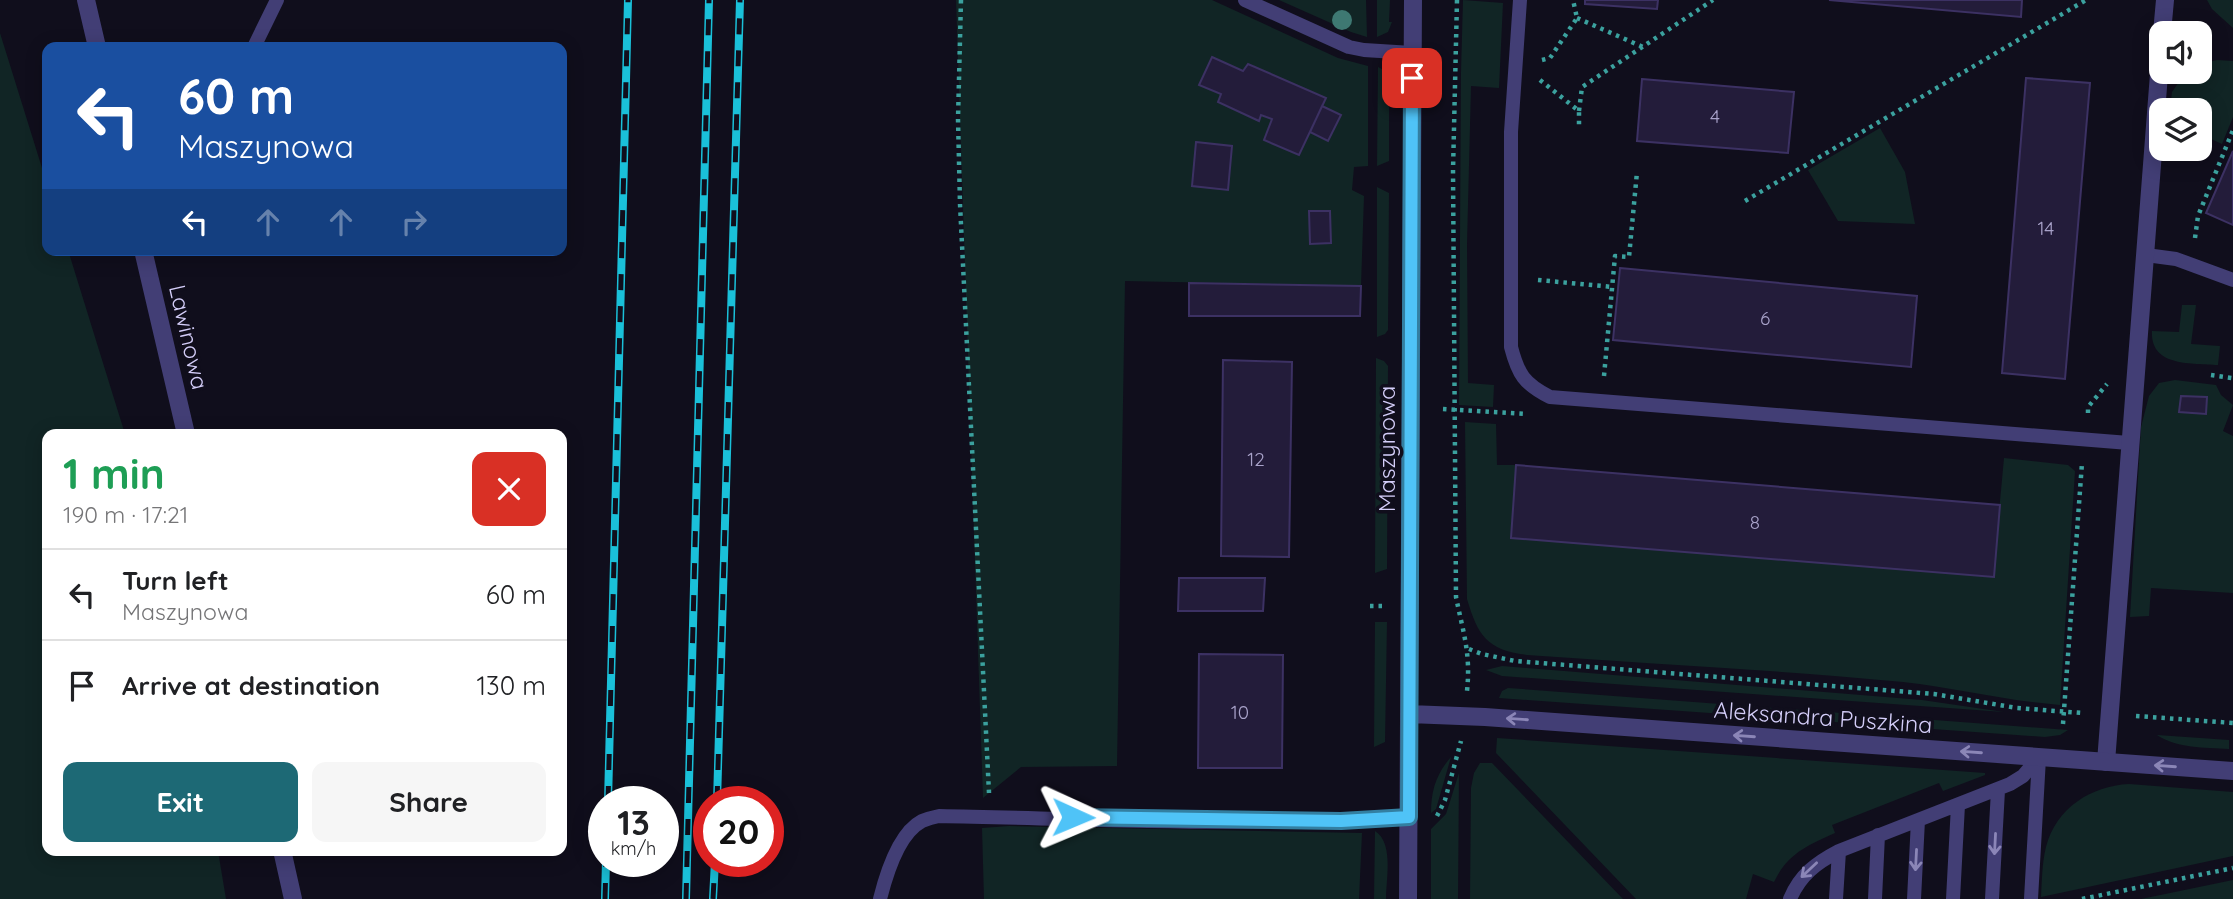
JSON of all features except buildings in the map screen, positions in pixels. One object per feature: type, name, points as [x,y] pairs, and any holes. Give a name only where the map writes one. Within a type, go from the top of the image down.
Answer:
[{"type":"street","points":[[86,0],[96,42]]},
{"type":"street","name":"Maszynowa","points":[[1408,899],[1413,0]]},
{"type":"street","points":[[2163,21],[2165,0]]},
{"type":"street","points":[[2105,762],[2111,714],[2129,443],[2158,84]]},
{"type":"street","name":"Lawinowa","points":[[145,256],[185,429]]},
{"type":"street","name":"Aleksandra Puszkina","points":[[1409,714],[2233,771]]},
{"type":"street","points":[[283,856],[293,899]]},
{"type":"lane","points":[[256,42],[277,0]]},
{"type":"lane","points":[[1245,0],[1349,47],[1412,53]]},
{"type":"lane","points":[[1520,0],[1511,132],[1511,347],[1521,377],[1538,391],[1550,397],[2129,443]]},
{"type":"lane","points":[[2146,255],[2176,259],[2233,280]]},
{"type":"lane","points":[[1790,899],[1796,884],[1808,870],[1839,850],[1998,790],[2023,776],[2039,757]]},
{"type":"lane","points":[[2031,899],[2039,757]]},
{"type":"lane","points":[[1992,899],[1998,790]]},
{"type":"lane","points":[[1953,899],[1958,805]]},
{"type":"lane","points":[[880,899],[891,864],[902,842],[920,822],[939,816],[1341,821],[1409,826]]},
{"type":"lane","points":[[1914,899],[1918,820]]},
{"type":"lane","points":[[1875,899],[1878,835]]},
{"type":"lane","points":[[1836,899],[1839,850]]},
{"type":"path","points":[[961,0],[958,120],[960,204],[991,816]]},
{"type":"path","points":[[1409,826],[1429,823],[1440,812],[1461,746],[1469,667],[1468,649],[1456,597],[1453,172],[1457,0]]},
{"type":"path","points":[[1538,49],[1537,61],[1550,58],[1577,18],[1573,0]]},
{"type":"path","points":[[1579,125],[1582,87],[1713,0]]},
{"type":"path","points":[[1745,201],[2086,0]]},
{"type":"path","points":[[1577,18],[1644,47]]},
{"type":"path","points":[[1537,69],[1537,78],[1579,111]]},
{"type":"path","points":[[2190,264],[2198,216],[2233,130]]},
{"type":"path","points":[[1590,376],[1604,377],[1615,256],[1629,257],[1637,172]]},
{"type":"path","points":[[1533,271],[1533,280],[1612,287]]},
{"type":"path","points":[[2211,375],[2232,378]]},
{"type":"path","points":[[2063,724],[2081,466],[2088,440],[2088,407],[2111,379]]},
{"type":"path","points":[[1468,649],[1515,661],[1934,694],[2017,708],[2063,712],[2233,723]]},
{"type":"path","points":[[2082,899],[2233,868]]},
{"type":"green space","points":[[956,0],[1212,0],[1338,58],[1368,66],[1368,166],[1354,167],[1352,190],[1364,196],[1361,286],[1125,281],[1117,766],[1021,767],[983,798]]},
{"type":"green space","points":[[1279,0],[1366,0],[1367,37],[1351,32]]},
{"type":"green space","points":[[1377,0],[1390,0],[1389,22],[1392,22],[1388,32],[1377,37]]},
{"type":"green space","points":[[1463,0],[1503,3],[1499,88],[1471,86],[1467,244],[1468,383],[1494,385],[1493,407],[1459,405]]},
{"type":"green space","points":[[2207,0],[2233,0],[2233,28],[2212,9]]},
{"type":"green space","points":[[0,33],[42,168],[42,256],[70,256],[123,429],[42,429],[42,856],[219,856],[226,899],[0,899]]},
{"type":"green space","points":[[2212,61],[2233,61],[2233,117],[2222,144],[2212,139],[2212,98],[2171,98],[2177,84],[2212,84]]},
{"type":"green space","points":[[1378,67],[1387,72],[1389,78],[1389,161],[1377,166]]},
{"type":"green space","points":[[1880,128],[1905,172],[1915,224],[1838,221],[1808,170]]},
{"type":"green space","points":[[1377,187],[1389,193],[1388,330],[1377,337]]},
{"type":"green space","points":[[2182,305],[2196,305],[2191,344],[2220,346],[2218,365],[2175,361],[2165,357],[2153,343],[2152,331],[2179,332]]},
{"type":"green space","points":[[1376,358],[1388,366],[1387,569],[1375,573]]},
{"type":"green space","points":[[2175,380],[2216,385],[2221,395],[2233,405],[2223,431],[2233,436],[2233,593],[2151,588],[2149,616],[2130,617],[2141,427],[2149,396],[2159,383]]},
{"type":"green space","points":[[1465,422],[1496,424],[1497,465],[1516,465],[1511,538],[1993,577],[2004,458],[2068,465],[2075,471],[2060,705],[1903,682],[1527,655],[1493,645],[1480,632],[1467,599]]},
{"type":"green space","points":[[1375,622],[1387,622],[1385,742],[1374,747]]},
{"type":"green space","points":[[1502,666],[1922,700],[2004,712],[1502,676],[1486,670]]},
{"type":"green space","points":[[1508,688],[2068,730],[2060,735],[2045,737],[1499,698],[1502,691]]},
{"type":"green space","points":[[2157,735],[2229,740],[2229,749],[2182,745]]},
{"type":"green space","points":[[1497,738],[1985,775],[1943,791],[1939,783],[1832,825],[1835,833],[1807,846],[1792,857],[1774,882],[1753,874],[1746,899],[1636,899],[1496,753]]},
{"type":"green space","points":[[1451,757],[1436,809],[1431,813],[1435,783]]},
{"type":"green space","points":[[1480,763],[1492,763],[1623,899],[1470,899],[1471,788],[1474,773]]},
{"type":"green space","points":[[1459,773],[1458,899],[1431,899],[1431,829],[1446,814]]},
{"type":"green space","points":[[2129,784],[2233,792],[2233,856],[2041,897],[2046,847],[2058,821],[2067,810],[2089,795],[2101,789]]},
{"type":"green space","points":[[1009,826],[1362,833],[1359,899],[984,899],[982,828]]},
{"type":"green space","points":[[1375,831],[1385,844],[1387,853],[1386,899],[1374,899]]},
{"type":"green space","points":[[2233,880],[2233,899],[2141,899]]},
{"type":"railway","points":[[608,786],[628,0]]},
{"type":"railway","points":[[686,899],[709,0]]},
{"type":"railway","points":[[717,786],[740,0]]},
{"type":"railway","points":[[605,899],[606,877]]},
{"type":"railway","points":[[713,899],[714,877]]},
{"type":"route","points":[[1073,817],[1267,821],[1409,817],[1412,78]]}]
